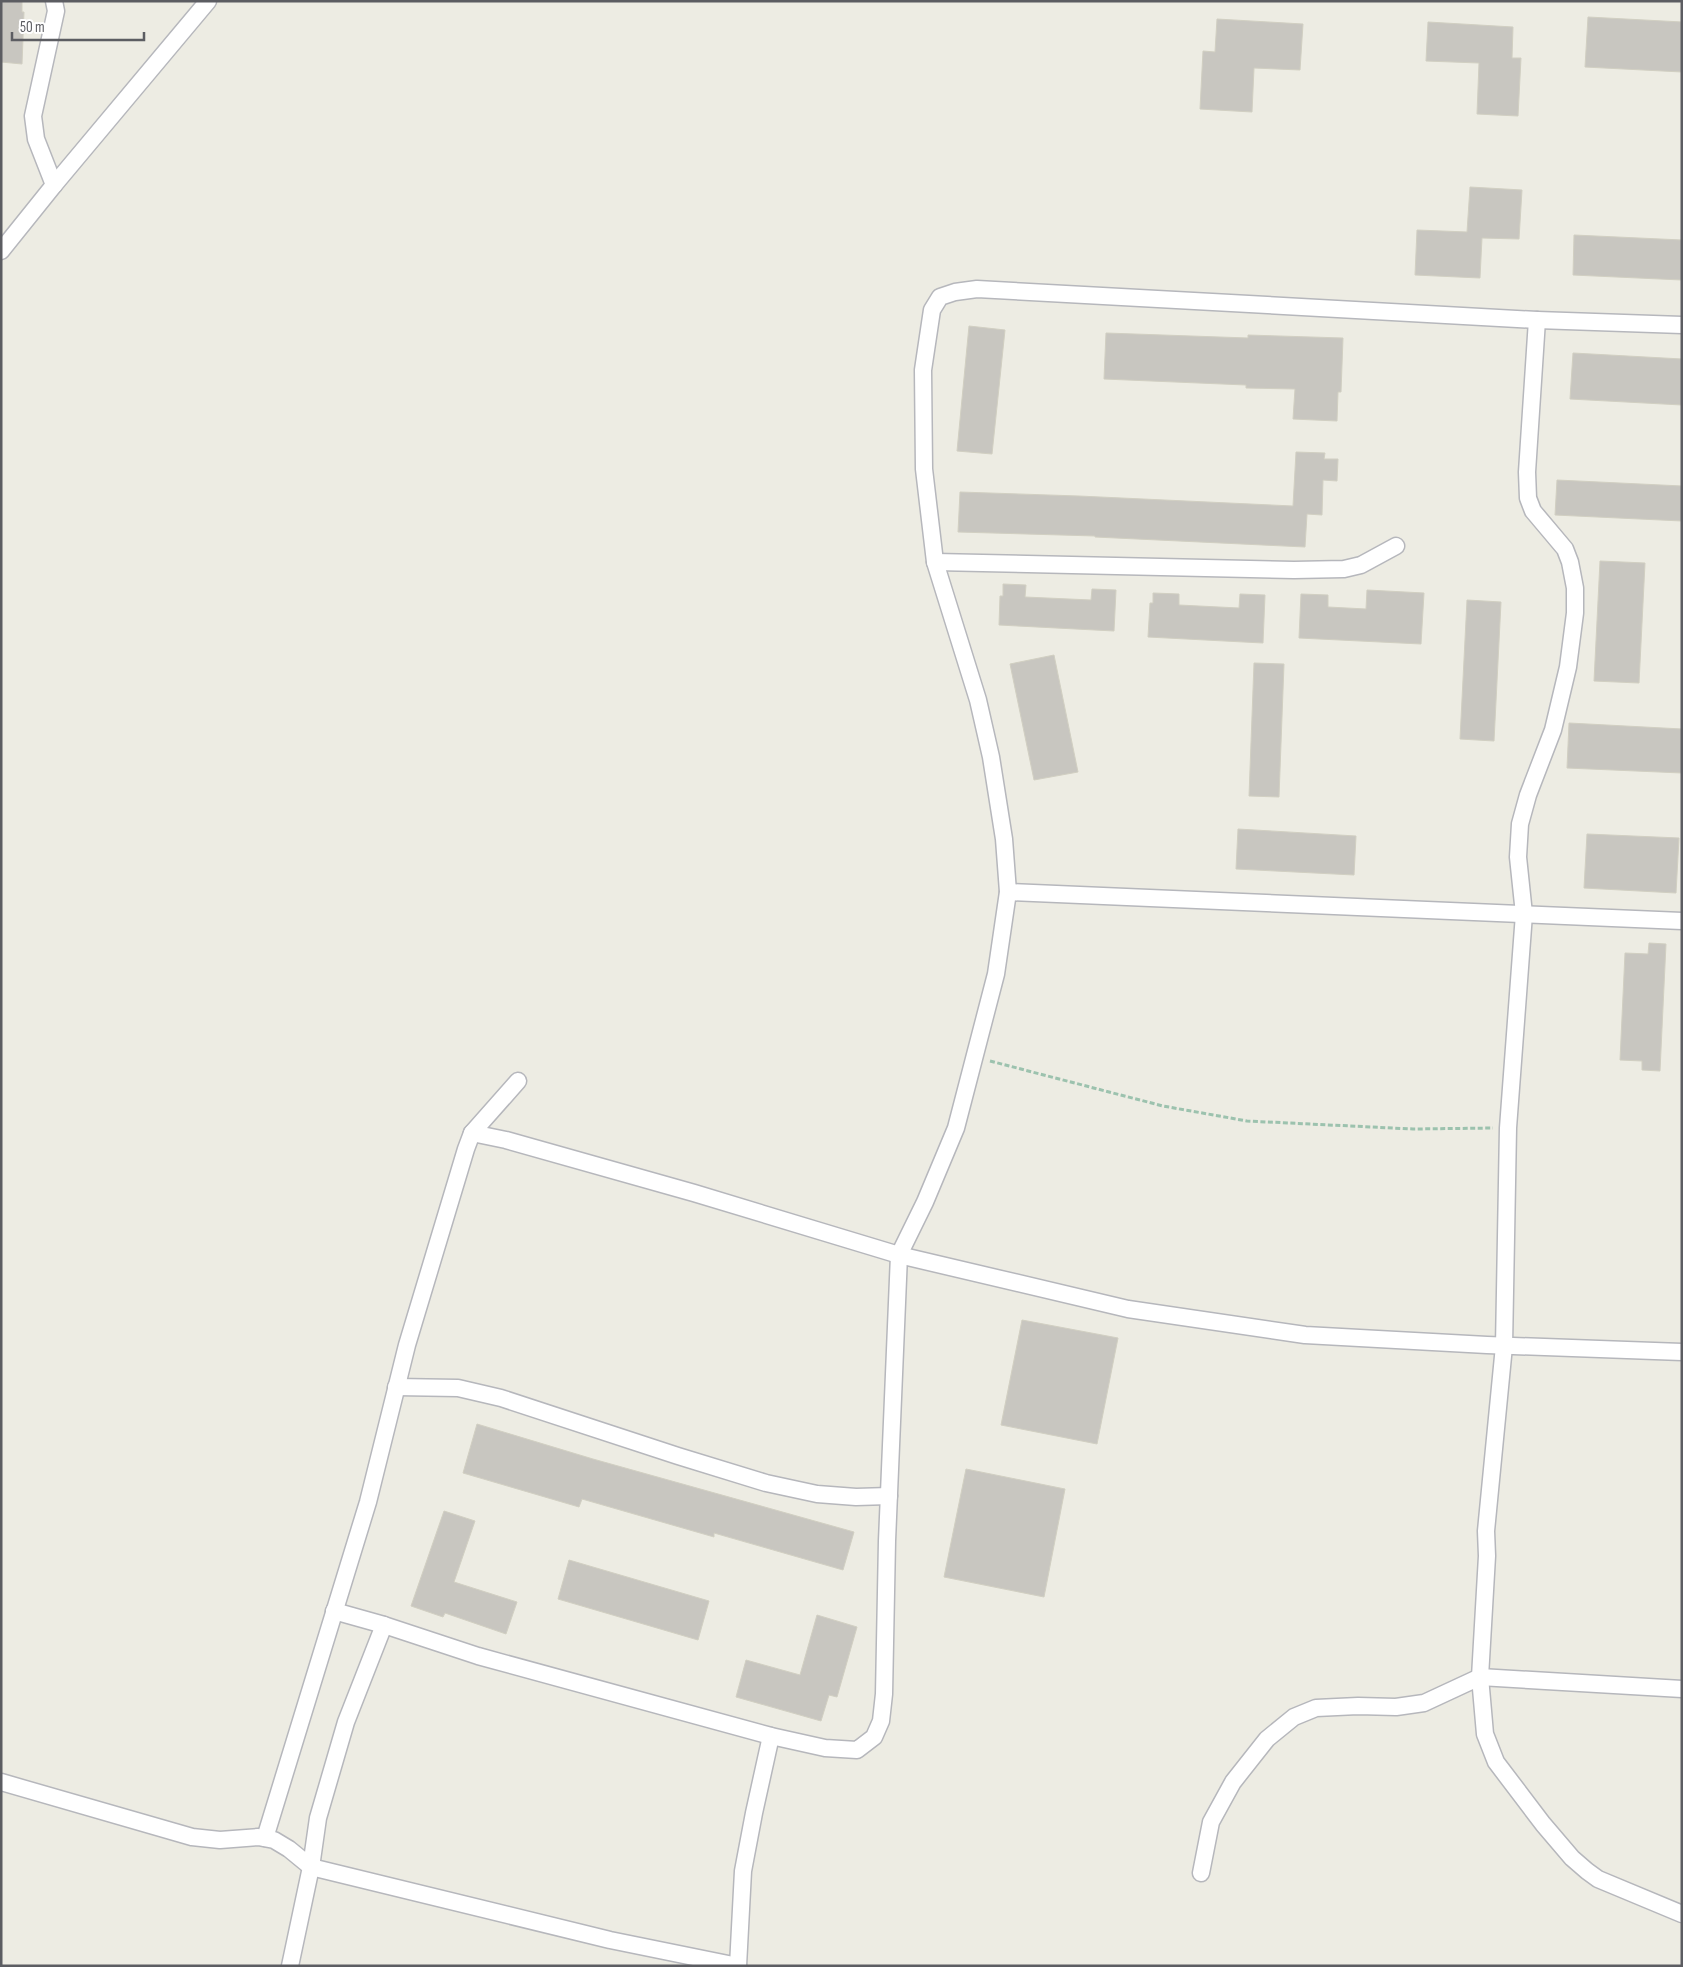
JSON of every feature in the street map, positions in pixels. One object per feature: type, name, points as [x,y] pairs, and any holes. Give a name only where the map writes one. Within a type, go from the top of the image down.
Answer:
[{"type":"street","points":[[54,1],[56,11],[33,116],[36,139],[54,185]]},
{"type":"street","points":[[1,251],[208,1]]},
{"type":"street","points":[[334,1611],[384,1625],[478,1656],[771,1736],[825,1748],[857,1750],[874,1737],[881,1721],[884,1694],[889,1496],[899,1255],[925,1202],[956,1128],[996,974],[1008,892],[1004,839],[991,757],[978,700],[935,562],[924,469],[923,370],[932,310],[940,297],[955,292],[977,289],[1537,320],[1682,325]]},
{"type":"street","points":[[1537,320],[1527,472],[1528,498],[1533,511],[1565,549],[1570,562],[1575,588],[1575,613],[1568,667],[1553,730],[1528,795],[1520,824],[1518,857],[1524,914],[1508,1128],[1504,1346],[1486,1531],[1487,1556],[1480,1677],[1485,1734],[1496,1762],[1543,1824],[1572,1858],[1598,1879],[1682,1914]]},
{"type":"street","points":[[935,562],[1294,570],[1344,569],[1361,565],[1396,546]]},
{"type":"street","points":[[1008,892],[1682,921]]},
{"type":"street","points":[[265,1838],[368,1502],[406,1345],[472,1133],[518,1081]]},
{"type":"street","points":[[472,1133],[506,1140],[694,1193],[899,1255],[1138,1311],[1305,1335],[1504,1346],[1682,1352]]},
{"type":"street","points":[[396,1387],[458,1388],[501,1398],[766,1483],[817,1494],[856,1497],[889,1496]]},
{"type":"street","points":[[290,1966],[311,1867],[318,1818],[346,1722],[384,1625]]},
{"type":"street","points":[[1201,1873],[1211,1822],[1233,1782],[1267,1739],[1294,1717],[1316,1708],[1358,1706],[1396,1708],[1424,1703],[1480,1677],[1682,1689]]},
{"type":"street","points":[[1,1782],[192,1837],[220,1840],[265,1838],[274,1840],[289,1849],[311,1867],[610,1940],[738,1966],[743,1871],[771,1736]]},
{"type":"path","points":[[974,1057],[1163,1106],[1247,1121],[1413,1129],[1508,1128]]},
{"type":"building","points":[[1,1],[22,1],[22,12],[24,12],[22,64],[1,62]]},
{"type":"building","points":[[1588,17],[1682,22],[1682,72],[1585,67]]},
{"type":"building","points":[[1217,19],[1303,24],[1300,70],[1254,68],[1252,112],[1200,109],[1203,51],[1215,52]]},
{"type":"building","points":[[1428,22],[1513,27],[1512,58],[1521,58],[1518,116],[1477,114],[1479,63],[1426,61]]},
{"type":"building","points":[[1470,187],[1522,190],[1519,239],[1482,238],[1480,278],[1415,275],[1417,230],[1467,232]]},
{"type":"building","points":[[1574,235],[1682,240],[1682,280],[1573,275]]},
{"type":"building","points":[[969,326],[1005,330],[992,454],[957,451]]},
{"type":"building","points":[[1106,333],[1248,338],[1248,335],[1343,338],[1341,392],[1338,392],[1337,421],[1293,419],[1295,389],[1246,388],[1246,385],[1104,379]]},
{"type":"building","points":[[1573,353],[1682,359],[1682,405],[1570,399]]},
{"type":"building","points":[[1296,452],[1325,453],[1324,459],[1338,459],[1337,481],[1323,480],[1322,515],[1307,514],[1305,547],[1095,536],[958,532],[960,492],[1293,506]]},
{"type":"building","points":[[1557,480],[1682,486],[1682,521],[1555,515]]},
{"type":"building","points":[[1600,561],[1645,563],[1639,683],[1594,681]]},
{"type":"building","points":[[1003,584],[1026,585],[1025,597],[1091,600],[1092,589],[1116,590],[1114,631],[999,625],[1000,596],[1003,596]]},
{"type":"building","points":[[1367,590],[1424,593],[1421,644],[1299,638],[1301,594],[1328,595],[1328,607],[1366,609]]},
{"type":"building","points":[[1153,593],[1179,594],[1179,605],[1239,608],[1240,594],[1265,595],[1263,643],[1148,637],[1150,603],[1153,603]]},
{"type":"building","points":[[1467,600],[1501,602],[1494,741],[1460,739]]},
{"type":"building","points":[[1054,655],[1078,772],[1034,780],[1010,664]]},
{"type":"building","points":[[1254,663],[1284,664],[1279,797],[1249,796]]},
{"type":"building","points":[[1569,723],[1682,729],[1682,773],[1567,768]]},
{"type":"building","points":[[1238,829],[1356,836],[1354,875],[1236,869]]},
{"type":"building","points":[[1587,834],[1679,838],[1676,893],[1584,888]]},
{"type":"building","points":[[1649,943],[1666,944],[1660,1071],[1642,1070],[1642,1061],[1620,1060],[1625,953],[1648,954]]},
{"type":"building","points":[[1022,1320],[1118,1338],[1097,1444],[1001,1425]]},
{"type":"building","points":[[477,1424],[593,1459],[854,1532],[843,1570],[714,1533],[714,1537],[582,1499],[579,1507],[463,1473]]},
{"type":"building","points":[[966,1469],[1065,1489],[1044,1597],[944,1577]]},
{"type":"building","points":[[444,1511],[475,1521],[454,1582],[517,1602],[506,1634],[445,1613],[443,1617],[411,1606]]},
{"type":"building","points":[[569,1560],[709,1601],[698,1640],[558,1599]]},
{"type":"building","points":[[817,1615],[857,1627],[837,1697],[829,1695],[821,1721],[736,1697],[746,1660],[800,1675]]}]
